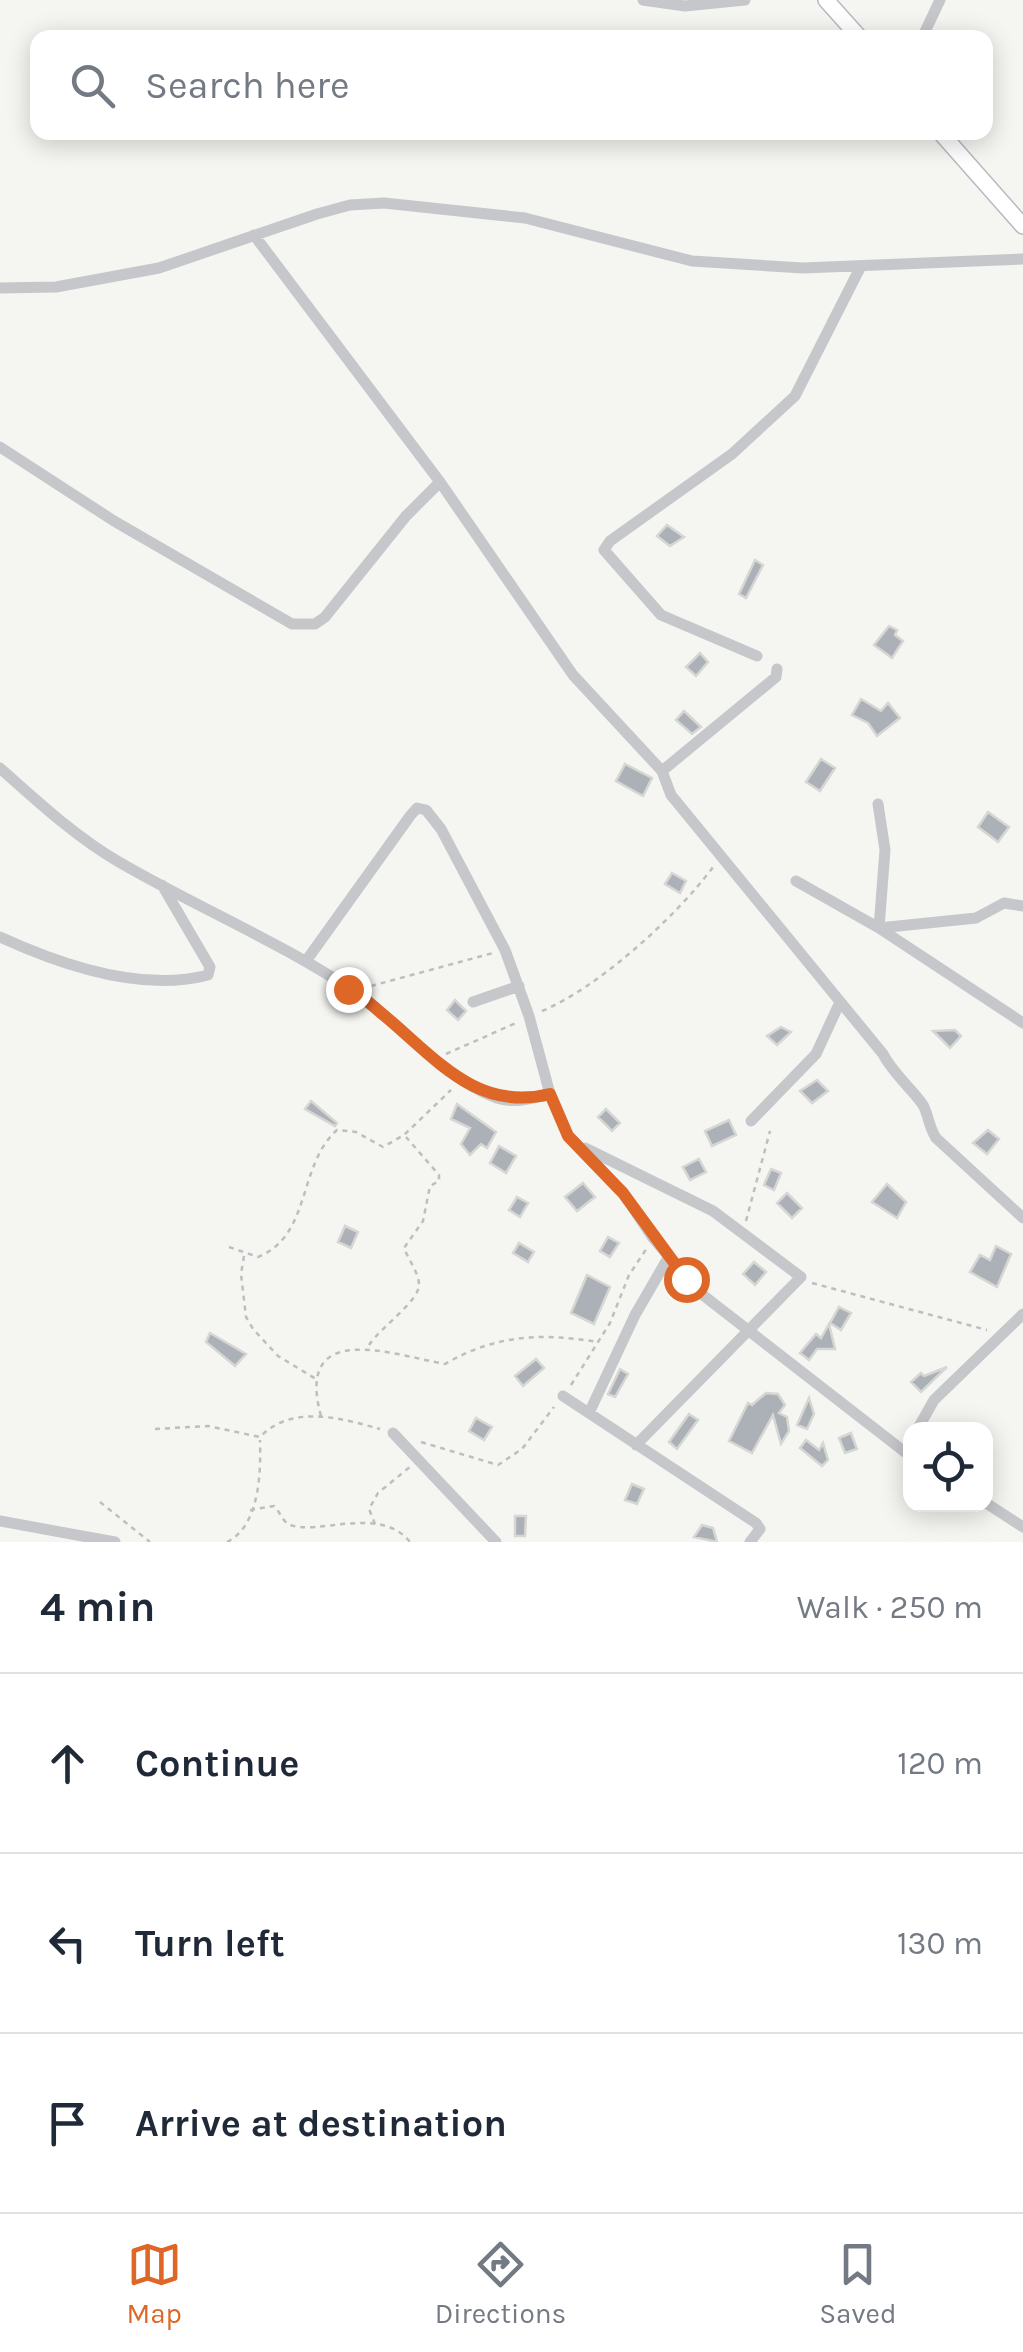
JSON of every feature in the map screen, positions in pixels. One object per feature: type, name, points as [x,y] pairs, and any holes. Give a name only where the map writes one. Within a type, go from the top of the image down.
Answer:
[{"type":"main road","points":[[826,0],[853,30]]},
{"type":"main road","points":[[947,140],[1023,226]]},
{"type":"street","points":[[644,0],[698,6],[744,0]]},
{"type":"street","points":[[926,30],[940,0]]},
{"type":"street","points":[[0,288],[56,287],[160,268],[350,205],[402,204],[524,218],[692,261],[803,268],[1023,259]]},
{"type":"street","points":[[254,235],[440,482],[573,675],[662,771],[671,795],[905,1088],[923,1104],[927,1124],[936,1138],[1023,1218]]},
{"type":"street","points":[[756,656],[673,623],[604,550],[610,541],[732,454],[795,396],[862,266]]},
{"type":"street","points":[[0,447],[114,520],[292,624],[304,626],[325,617],[406,516],[440,482]]},
{"type":"street","points":[[662,771],[776,676],[776,669]]},
{"type":"street","points":[[0,768],[53,815],[116,860],[306,961],[355,992],[466,1081],[512,1101],[550,1094]]},
{"type":"street","points":[[878,804],[886,850],[880,928]]},
{"type":"street","points":[[306,961],[417,808],[426,810],[442,829],[520,986],[550,1094],[568,1136],[638,1212],[668,1258],[699,1292],[903,1446]]},
{"type":"street","points":[[796,881],[880,928],[1023,1022]]},
{"type":"street","points":[[0,936],[65,964],[104,972],[155,979],[208,975],[210,967],[161,884]]},
{"type":"street","points":[[880,928],[976,918],[1004,903],[1023,906]]},
{"type":"street","points":[[473,1002],[520,986]]},
{"type":"street","points":[[751,1121],[816,1054],[840,1002]]},
{"type":"street","points":[[581,1147],[688,1197],[744,1232],[800,1280],[636,1445]]},
{"type":"street","points":[[589,1413],[634,1315],[668,1258]]},
{"type":"street","points":[[922,1422],[934,1400],[1023,1314]]},
{"type":"street","points":[[564,1396],[756,1523],[760,1530],[750,1542]]},
{"type":"street","points":[[392,1433],[496,1542]]},
{"type":"street","points":[[993,1508],[1023,1527]]},
{"type":"street","points":[[0,1521],[116,1542]]},
{"type":"path","points":[[435,1059],[567,998],[677,914],[721,855]]},
{"type":"path","points":[[355,992],[504,950]]},
{"type":"path","points":[[229,1247],[258,1258],[277,1249],[289,1236],[313,1160],[336,1130],[356,1132],[382,1147],[404,1136],[448,1092],[466,1081]]},
{"type":"path","points":[[744,1232],[770,1131]]},
{"type":"path","points":[[368,1346],[382,1325],[407,1308],[416,1295],[419,1283],[404,1248],[423,1221],[430,1186],[438,1181],[439,1174],[404,1136]]},
{"type":"path","points":[[156,1429],[208,1426],[260,1437],[291,1417],[321,1417],[498,1464],[522,1449],[564,1396],[598,1342],[630,1275],[653,1238]]},
{"type":"path","points":[[244,1255],[240,1274],[248,1298],[246,1317],[278,1356],[316,1379]]},
{"type":"path","points":[[800,1280],[1004,1334]]},
{"type":"path","points":[[321,1417],[316,1379],[332,1358],[345,1350],[368,1346],[444,1364],[467,1350],[511,1336],[571,1336],[598,1342]]},
{"type":"path","points":[[227,1542],[235,1538],[250,1510],[262,1476],[260,1437]]},
{"type":"path","points":[[376,1526],[369,1510],[378,1493],[410,1467],[415,1456]]},
{"type":"path","points":[[100,1502],[150,1542]]},
{"type":"path","points":[[250,1510],[274,1506],[284,1522],[294,1526],[376,1526],[396,1530],[410,1542]]},
{"type":"building","points":[[667,525],[684,537],[670,546],[657,536]]},
{"type":"building","points":[[755,560],[763,565],[746,598],[739,594]]},
{"type":"building","points":[[889,626],[897,630],[895,635],[903,641],[892,658],[874,645]]},
{"type":"building","points":[[700,653],[708,662],[696,676],[686,667]]},
{"type":"building","points":[[861,699],[881,711],[888,703],[900,718],[877,736],[868,723],[852,715]]},
{"type":"building","points":[[684,711],[701,727],[692,734],[676,720]]},
{"type":"building","points":[[821,759],[835,768],[820,791],[806,782]]},
{"type":"building","points":[[625,764],[652,778],[643,796],[616,781]]},
{"type":"building","points":[[988,812],[1009,827],[998,842],[978,827]]},
{"type":"building","points":[[672,873],[686,881],[680,893],[665,884]]},
{"type":"building","points":[[455,1000],[466,1011],[458,1020],[447,1010]]},
{"type":"building","points":[[781,1027],[791,1032],[777,1045],[767,1036]]},
{"type":"building","points":[[955,1030],[961,1036],[950,1048],[933,1031]]},
{"type":"building","points":[[817,1080],[828,1091],[812,1103],[800,1091]]},
{"type":"building","points":[[311,1101],[337,1123],[335,1126],[305,1109]]},
{"type":"building","points":[[457,1104],[496,1132],[487,1148],[481,1144],[470,1155],[461,1144],[470,1128],[451,1119]]},
{"type":"building","points":[[606,1109],[620,1123],[612,1131],[598,1117]]},
{"type":"building","points":[[729,1120],[736,1135],[712,1146],[705,1131]]},
{"type":"building","points":[[988,1130],[999,1139],[987,1154],[973,1143]]},
{"type":"building","points":[[499,1146],[516,1156],[506,1173],[490,1163]]},
{"type":"building","points":[[699,1159],[706,1172],[690,1180],[683,1167]]},
{"type":"building","points":[[771,1169],[781,1173],[774,1190],[764,1185]]},
{"type":"building","points":[[583,1183],[595,1197],[577,1211],[565,1197]]},
{"type":"building","points":[[887,1184],[906,1202],[897,1218],[872,1202]]},
{"type":"building","points":[[787,1193],[802,1208],[792,1218],[777,1203]]},
{"type":"building","points":[[517,1197],[528,1203],[520,1217],[509,1210]]},
{"type":"building","points":[[345,1226],[358,1232],[351,1248],[338,1242]]},
{"type":"building","points":[[608,1237],[619,1243],[610,1257],[600,1251]]},
{"type":"building","points":[[519,1243],[534,1252],[528,1262],[513,1253]]},
{"type":"building","points":[[996,1246],[1011,1254],[997,1287],[970,1272],[980,1255],[990,1260]]},
{"type":"building","points":[[754,1262],[766,1272],[755,1285],[743,1274]]},
{"type":"building","points":[[587,1275],[610,1287],[594,1324],[571,1313]]},
{"type":"building","points":[[839,1307],[851,1313],[841,1330],[830,1323]]},
{"type":"building","points":[[829,1324],[835,1349],[817,1349],[809,1360],[800,1353],[816,1334],[821,1338]]},
{"type":"building","points":[[210,1333],[246,1354],[235,1366],[206,1342]]},
{"type":"building","points":[[536,1359],[544,1368],[523,1386],[515,1376]]},
{"type":"building","points":[[947,1367],[921,1392],[911,1382],[921,1373],[924,1376]]},
{"type":"building","points":[[620,1369],[628,1374],[615,1397],[608,1394]]},
{"type":"building","points":[[766,1393],[778,1394],[785,1405],[779,1413],[787,1417],[789,1431],[781,1444],[773,1415],[752,1453],[729,1441],[748,1403],[752,1405]]},
{"type":"building","points":[[809,1398],[814,1414],[807,1429],[797,1425]]},
{"type":"building","points":[[689,1414],[698,1420],[677,1449],[669,1442]]},
{"type":"building","points":[[476,1418],[492,1427],[484,1440],[469,1431]]},
{"type":"building","points":[[851,1433],[857,1449],[845,1453],[839,1438]]},
{"type":"building","points":[[806,1440],[819,1450],[823,1443],[828,1460],[822,1466],[800,1448]]},
{"type":"building","points":[[632,1484],[644,1489],[637,1504],[625,1500]]},
{"type":"building","points":[[515,1516],[526,1516],[525,1536],[515,1536]]},
{"type":"building","points":[[702,1525],[713,1528],[717,1542],[694,1537]]},
{"type":"route","points":[[348,989],[450,1071],[498,1098],[527,1100],[550,1094],[568,1136],[623,1193],[686,1279]]}]
